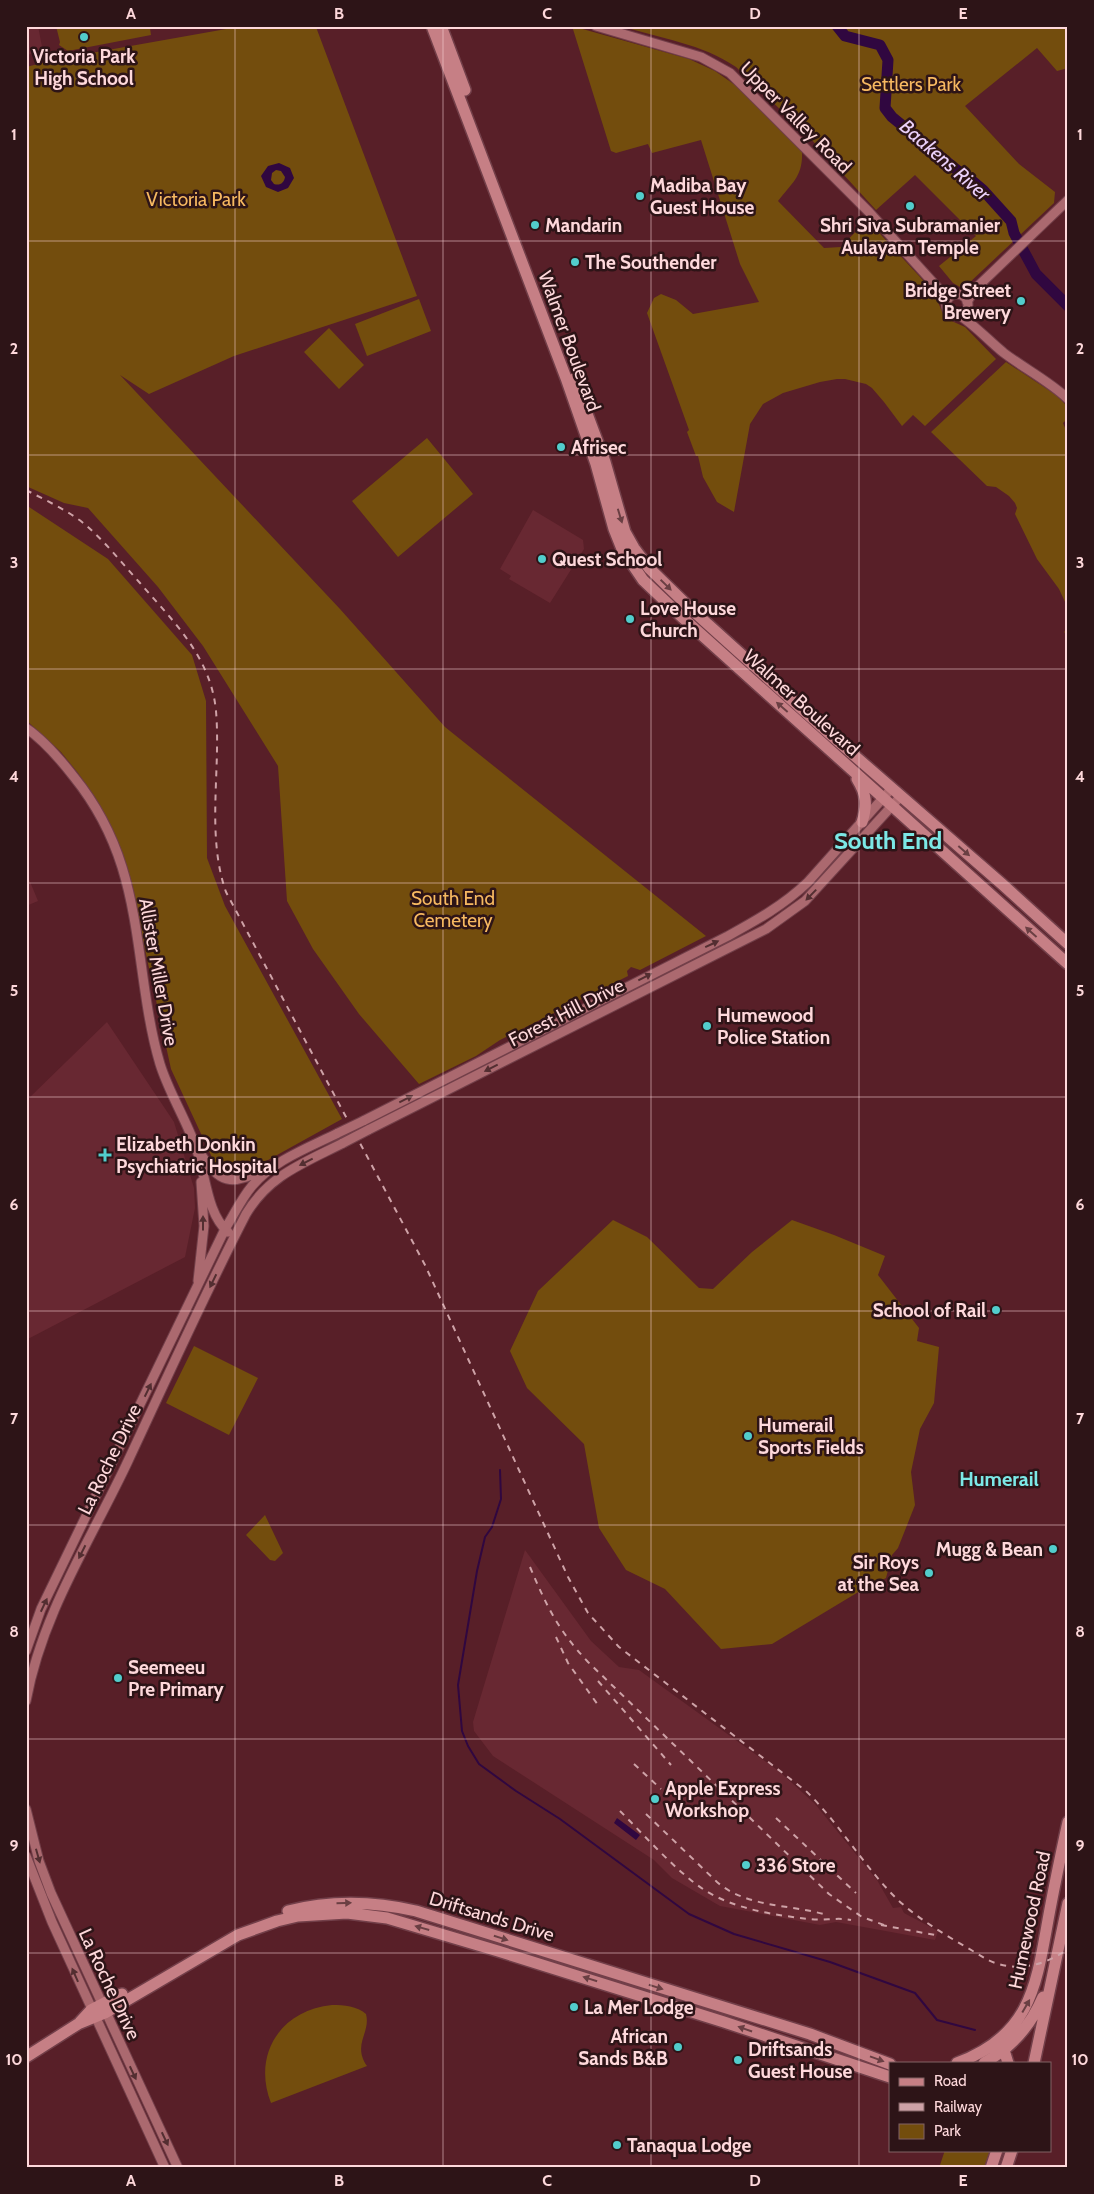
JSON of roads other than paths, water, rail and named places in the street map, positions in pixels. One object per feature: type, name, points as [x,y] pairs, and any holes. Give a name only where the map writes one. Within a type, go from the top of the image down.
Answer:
[{"type":"main road","name":"Walmer Boulevard","points":[[432,26],[566,378],[596,464],[614,528],[622,549],[643,580],[887,803],[1068,964]]},
{"type":"main road","name":"Walmer Boulevard","points":[[441,26],[588,413],[626,532],[634,548],[648,568],[691,609],[1068,944]]},
{"type":"main road","points":[[852,771],[863,789],[866,799],[866,810],[862,822]]},
{"type":"main road","name":"Humewood Road","points":[[999,2052],[1033,1994],[1068,1822]]},
{"type":"main road","name":"Driftsands Drive","points":[[98,2011],[254,1922],[306,1906],[337,1903],[369,1903],[416,1911],[810,2034],[889,2064]]},
{"type":"main road","name":"Humewood Road","points":[[1034,2062],[1068,1903]]},
{"type":"main road","name":"Driftsands Drive","points":[[98,2011],[238,1935],[277,1921],[298,1916],[328,1913],[363,1914],[386,1918],[609,1985],[889,2077]]},
{"type":"main road","points":[[985,2062],[999,2052],[1033,2018],[1055,1964]]},
{"type":"main road","points":[[609,1985],[612,1973]]},
{"type":"main road","points":[[26,2057],[98,2011]]},
{"type":"main road","points":[[960,2062],[975,2056],[999,2052]]},
{"type":"main road","points":[[999,2052],[1007,2062]]},
{"type":"main road","points":[[991,2168],[996,2152]]},
{"type":"main road","points":[[1006,2168],[1011,2152]]},
{"type":"street","name":"Upper Valley Road","points":[[596,26],[701,57],[730,73],[869,212],[938,288],[958,303],[972,324],[1005,354],[1050,384],[1068,399]]},
{"type":"street","points":[[958,303],[1033,235],[1068,200]]},
{"type":"street","name":"Allister Miller Drive","points":[[26,728],[57,756],[78,782],[106,828],[116,850],[131,904],[152,1033],[160,1065],[197,1150],[214,1209],[226,1230],[234,1237]]},
{"type":"street","name":"Forest Hill Drive","points":[[234,1237],[255,1199],[270,1183],[291,1169],[766,929],[805,901],[897,792]]},
{"type":"street","name":"Forest Hill Drive","points":[[226,1230],[252,1187],[277,1163],[728,936],[770,913],[803,887],[862,822],[887,803]]},
{"type":"street","points":[[197,1150],[214,1173],[228,1180],[245,1178],[277,1163]]},
{"type":"street","points":[[197,1150],[204,1226],[197,1288]]},
{"type":"street","name":"La Roche Drive","points":[[26,1650],[41,1610],[226,1230]]},
{"type":"street","name":"La Roche Drive","points":[[26,1701],[35,1661],[54,1608],[128,1462],[157,1396],[234,1237]]},
{"type":"street","name":"La Roche Drive","points":[[26,1809],[39,1861],[51,1893],[98,2011],[165,2168]]},
{"type":"street","name":"La Roche Drive","points":[[26,1856],[42,1899],[178,2168]]},
{"type":"waterway","name":"Baakens River","points":[[837,26],[845,36],[880,45],[888,60],[885,108],[892,117],[983,190],[1011,221],[1014,233],[1036,274],[1068,306]]},
{"type":"waterway","points":[[500,1470],[501,1499],[492,1527],[485,1537],[477,1571],[458,1685],[462,1731],[468,1746],[479,1764],[516,1791],[560,1819],[689,1914],[734,1934],[830,1962],[915,1993],[937,2020],[975,2030]]},
{"type":"railway","points":[[26,490],[69,513],[98,536],[177,626],[207,674],[213,692],[216,711],[215,825],[220,870],[226,892],[425,1265],[568,1577],[588,1613],[619,1647],[806,1791],[830,1817],[886,1887],[898,1900],[919,1917],[988,1960],[998,1964],[1017,1967],[1027,1966],[1047,1961],[1065,1951]]},
{"type":"railway","points":[[530,1567],[554,1618],[588,1662],[829,1894],[862,1917],[887,1926]]},
{"type":"railway","points":[[556,1637],[568,1663],[598,1705]]},
{"type":"railway","points":[[598,1681],[671,1765]]},
{"type":"railway","points":[[634,1764],[661,1789]]},
{"type":"railway","points":[[620,1811],[682,1873],[703,1889],[727,1902],[768,1913],[814,1919],[851,1920]]},
{"type":"railway","points":[[646,1814],[717,1882],[729,1890],[755,1901],[827,1915]]},
{"type":"railway","points":[[776,1818],[856,1893]]},
{"type":"railway","points":[[881,1925],[935,1935]]},
{"type":"place","name":"Victoria Park High School","points":[[84,37]]},
{"type":"place","name":"Madiba Bay Guest House","points":[[640,196]]},
{"type":"place","name":"Shri Siva Subramanier Aulayam Temple","points":[[910,206]]},
{"type":"place","name":"Mandarin","points":[[535,225]]},
{"type":"place","name":"The Southender","points":[[575,262]]},
{"type":"place","name":"Bridge Street Brewery","points":[[1021,301]]},
{"type":"place","name":"Afrisec","points":[[561,447]]},
{"type":"place","name":"Quest School","points":[[542,559]]},
{"type":"place","name":"Love House Church","points":[[630,619]]},
{"type":"place","name":"Humewood Police Station","points":[[707,1026]]},
{"type":"place","name":"Elizabeth Donkin Psychiatric Hospital","points":[[105,1155]]},
{"type":"place","name":"School of Rail","points":[[996,1310]]},
{"type":"place","name":"Humerail Sports Fields","points":[[748,1436]]},
{"type":"place","name":"Mugg & Bean","points":[[1053,1549]]},
{"type":"place","name":"Sir Roys at the Sea","points":[[929,1573]]},
{"type":"place","name":"Seemeeu Pre Primary","points":[[118,1678]]},
{"type":"place","name":"Apple Express Workshop","points":[[655,1799]]},
{"type":"place","name":"336 Store","points":[[746,1865]]},
{"type":"place","name":"La Mer Lodge","points":[[574,2007]]},
{"type":"place","name":"African Sands B&B","points":[[678,2047]]},
{"type":"place","name":"Driftsands Guest House","points":[[738,2060]]},
{"type":"place","name":"Tanaqua Lodge","points":[[617,2145]]},
{"type":"district","name":"South End","points":[[888,841]]},
{"type":"district","name":"Humerail","points":[[999,1479]]},
{"type":"park label","name":"Settlers Park","points":[[911,84]]},
{"type":"park label","name":"Victoria Park","points":[[196,199]]},
{"type":"park label","name":"South End Cemetery","points":[[453,909]]}]
